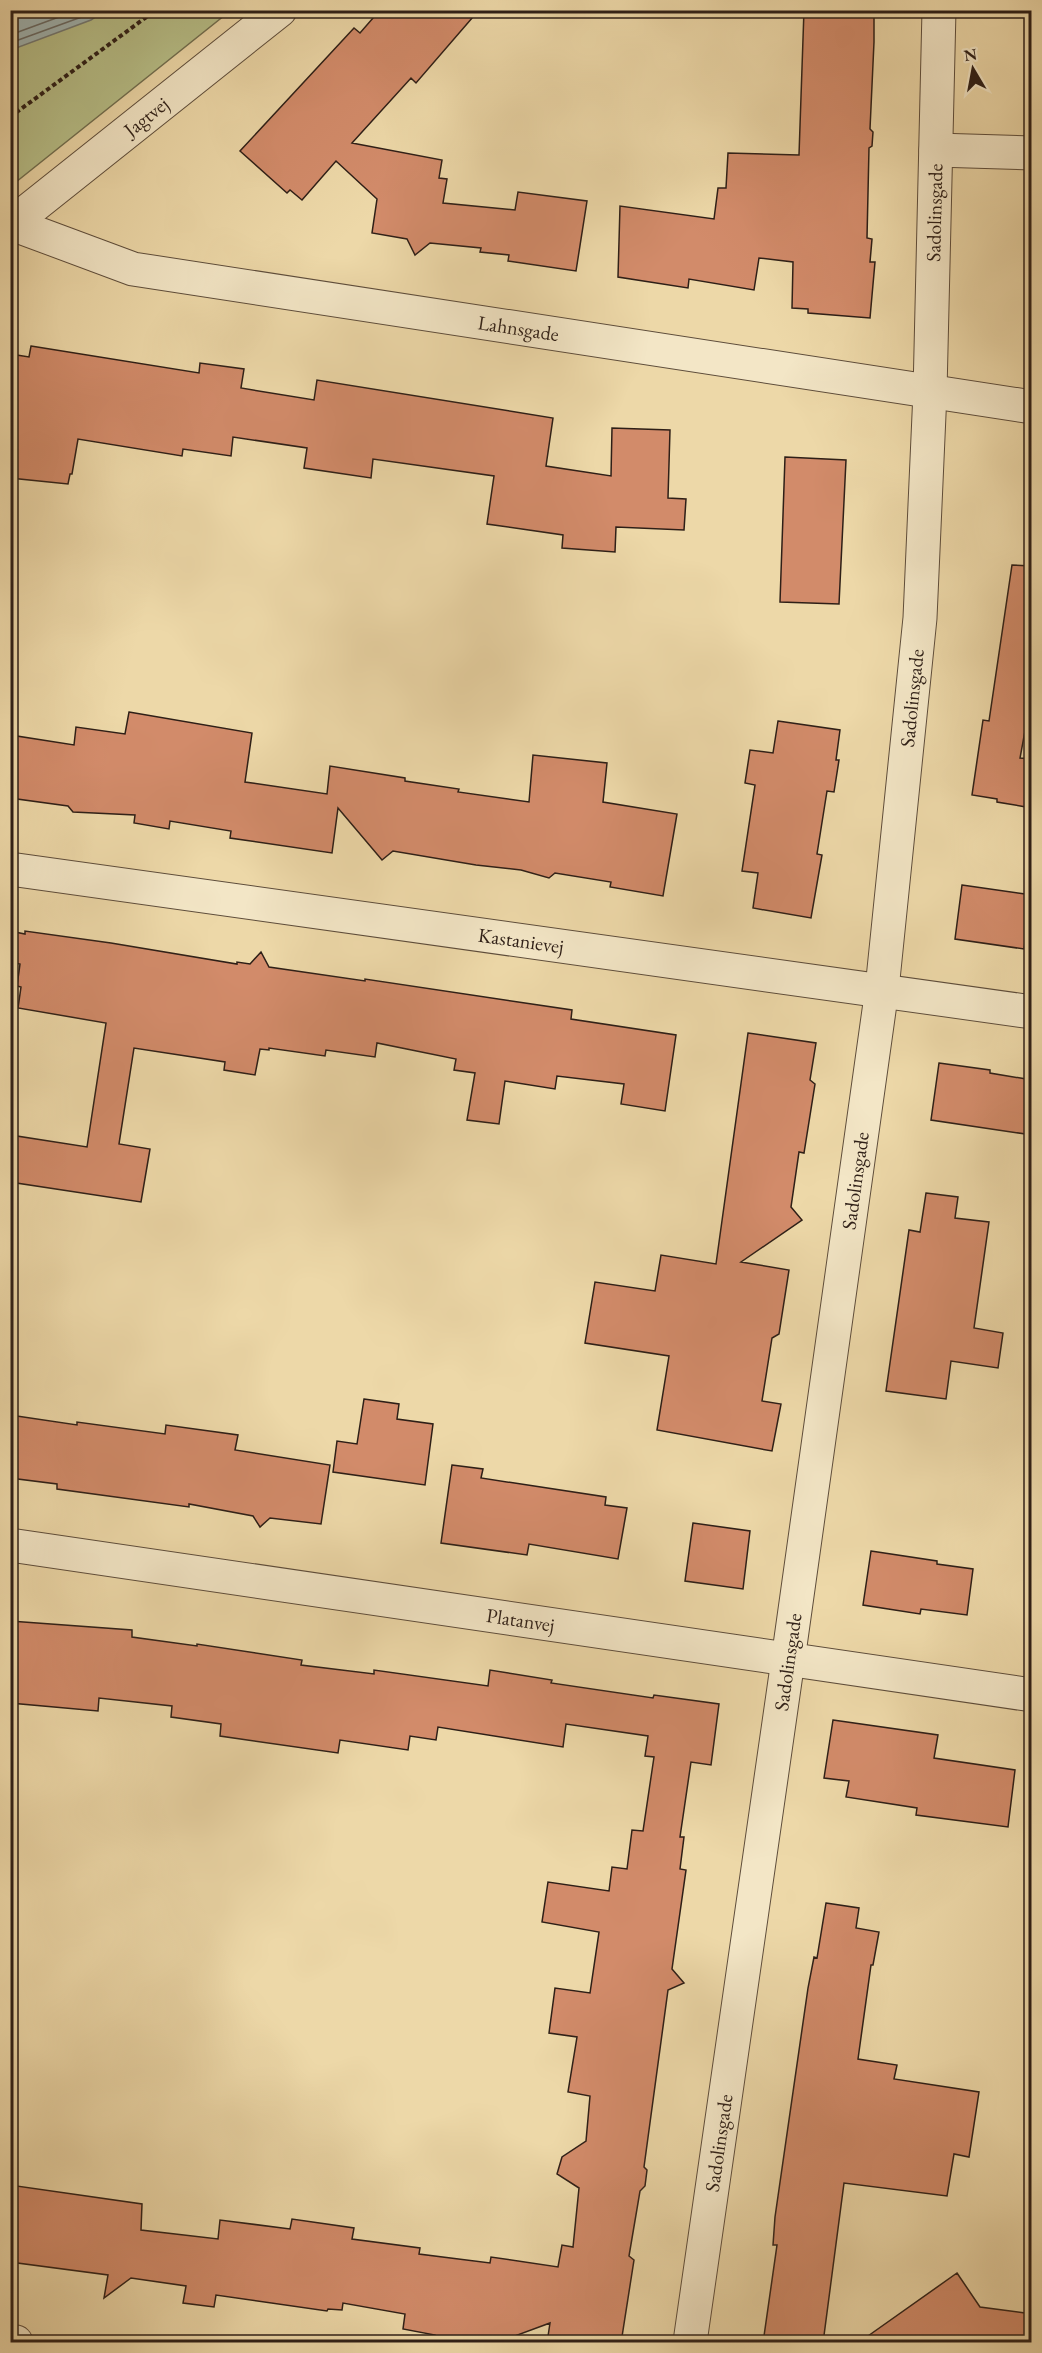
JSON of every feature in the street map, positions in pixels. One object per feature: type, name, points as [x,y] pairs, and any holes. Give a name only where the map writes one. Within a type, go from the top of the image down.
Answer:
[{"type":"street","name":"Jagtvej","points":[[11,225],[280,10]]},
{"type":"street","name":"Sadolinsgade","points":[[690,2343],[789,1660],[882,990],[920,618],[930,392],[939,10]]},
{"type":"street","points":[[936,150],[1032,153]]},
{"type":"street","name":"Lahnsgade","points":[[11,225],[133,269],[1032,407]]},
{"type":"street","name":"Kastanievej","points":[[10,869],[1032,1012]]},
{"type":"street","name":"Platanvej","points":[[10,1545],[1032,1695]]},
{"type":"street","points":[[10,2342],[16,2343]]},
{"type":"path","points":[[10,117],[156,10]]},
{"type":"green space","points":[[11,11],[230,11],[11,186]]},
{"type":"water","points":[[11,10],[104,11],[91,20],[11,50]]},
{"type":"building","points":[[380,10],[479,10],[416,83],[411,78],[352,143],[442,160],[439,178],[447,179],[443,203],[515,210],[518,192],[587,201],[576,271],[508,261],[509,255],[480,252],[481,248],[430,243],[415,255],[407,239],[372,233],[377,199],[336,161],[302,200],[290,190],[287,193],[240,151],[354,28],[360,33]]},
{"type":"building","points":[[804,10],[874,10],[870,129],[873,132],[872,146],[869,148],[867,238],[872,239],[870,262],[875,262],[870,318],[808,313],[808,309],[792,308],[793,262],[759,258],[754,290],[689,279],[688,288],[618,277],[620,206],[714,219],[718,188],[726,188],[728,153],[799,155]]},
{"type":"building","points":[[31,346],[199,373],[200,363],[244,369],[241,388],[314,400],[317,380],[553,418],[546,466],[611,476],[612,428],[670,430],[668,498],[686,499],[684,530],[616,527],[615,552],[562,548],[563,535],[487,524],[494,476],[373,459],[371,478],[304,468],[307,448],[233,437],[231,456],[183,449],[182,456],[78,439],[68,484],[10,478],[10,354],[29,357]]},
{"type":"building","points":[[785,457],[846,460],[839,604],[780,602]]},
{"type":"building","points":[[1012,565],[1032,566],[1032,693],[1020,758],[1032,759],[1032,808],[972,795],[983,720],[989,721]]},
{"type":"building","points":[[129,712],[252,733],[245,782],[327,794],[330,766],[405,778],[405,781],[459,789],[458,792],[529,802],[533,755],[607,763],[603,802],[677,814],[663,896],[610,887],[611,882],[555,873],[549,878],[521,870],[393,851],[382,860],[338,808],[332,853],[230,838],[231,831],[170,821],[169,829],[134,823],[135,815],[73,812],[68,806],[10,798],[10,735],[74,745],[76,727],[125,734]]},
{"type":"building","points":[[778,721],[840,730],[836,760],[839,760],[834,792],[827,791],[817,854],[822,855],[811,918],[753,908],[758,873],[742,871],[755,785],[745,783],[750,750],[773,753]]},
{"type":"building","points":[[962,885],[1032,895],[1024,949],[955,939]]},
{"type":"building","points":[[10,931],[111,943],[237,964],[237,962],[250,964],[261,952],[269,967],[572,1010],[571,1019],[676,1035],[665,1111],[621,1104],[624,1084],[557,1076],[555,1089],[505,1081],[499,1124],[467,1120],[475,1073],[454,1070],[456,1059],[377,1043],[375,1057],[326,1050],[325,1056],[269,1048],[269,1050],[260,1049],[255,1075],[224,1070],[225,1062],[134,1048],[119,1144],[150,1149],[141,1202],[10,1182],[10,1135],[87,1147],[106,1023],[18,1008],[21,987],[17,986],[20,964],[10,962]]},
{"type":"building","points":[[748,1033],[816,1043],[810,1080],[815,1084],[804,1153],[799,1152],[791,1207],[802,1220],[741,1262],[789,1270],[779,1334],[772,1338],[762,1401],[781,1404],[772,1451],[657,1430],[669,1356],[585,1343],[595,1282],[655,1291],[661,1255],[716,1264]]},
{"type":"building","points":[[939,1063],[990,1070],[990,1073],[1032,1080],[1032,1135],[931,1120]]},
{"type":"building","points":[[926,1193],[958,1197],[955,1218],[989,1222],[974,1328],[1003,1333],[998,1368],[951,1361],[946,1399],[886,1391],[909,1230],[920,1232]]},
{"type":"building","points":[[364,1399],[399,1404],[397,1419],[433,1424],[425,1485],[333,1472],[337,1441],[357,1444]]},
{"type":"building","points":[[10,1415],[165,1434],[166,1425],[238,1435],[235,1450],[330,1465],[321,1524],[270,1518],[260,1527],[253,1516],[189,1504],[189,1507],[57,1489],[57,1484],[10,1478]]},
{"type":"building","points":[[452,1465],[483,1469],[481,1478],[606,1497],[605,1505],[627,1508],[618,1559],[529,1544],[527,1555],[441,1543]]},
{"type":"building","points":[[693,1523],[750,1531],[743,1589],[685,1581]]},
{"type":"building","points":[[871,1551],[973,1569],[967,1615],[921,1609],[920,1614],[863,1605]]},
{"type":"building","points":[[10,1621],[132,1630],[132,1637],[302,1660],[301,1665],[374,1674],[374,1670],[488,1686],[490,1670],[552,1680],[551,1683],[653,1698],[654,1695],[719,1704],[711,1765],[691,1762],[680,1837],[684,1837],[680,1869],[686,1870],[672,1969],[684,1983],[668,1990],[644,2167],[647,2170],[645,2186],[640,2191],[629,2256],[634,2260],[621,2343],[547,2343],[550,2323],[496,2343],[434,2343],[435,2335],[403,2329],[405,2314],[343,2303],[342,2310],[328,2309],[327,2311],[216,2295],[214,2307],[183,2303],[186,2286],[131,2278],[104,2298],[108,2275],[10,2262],[10,2185],[142,2204],[141,2230],[218,2239],[220,2220],[290,2229],[292,2219],[354,2228],[352,2239],[420,2248],[419,2254],[490,2263],[491,2257],[558,2267],[562,2245],[573,2247],[579,2188],[557,2174],[562,2157],[586,2141],[590,2096],[568,2092],[577,2037],[549,2033],[555,1988],[590,1993],[599,1932],[542,1922],[548,1882],[609,1891],[612,1867],[627,1869],[632,1830],[643,1831],[654,1757],[645,1756],[648,1736],[566,1724],[563,1747],[438,1727],[436,1740],[410,1736],[408,1750],[340,1740],[338,1753],[220,1736],[221,1724],[171,1717],[172,1706],[99,1698],[98,1711],[10,1703],[15,1662],[10,1661]]},
{"type":"building","points":[[833,1720],[938,1735],[934,1758],[1015,1770],[1008,1827],[916,1815],[917,1808],[846,1797],[849,1781],[824,1778]]},
{"type":"building","points":[[826,1903],[859,1908],[856,1928],[879,1932],[873,1965],[871,1965],[858,2059],[897,2065],[894,2079],[979,2092],[969,2157],[954,2154],[947,2196],[844,2183],[823,2343],[763,2343],[777,2245],[773,2245],[775,2217],[808,1988],[814,1957],[817,1958]]},
{"type":"building","points":[[957,2273],[980,2307],[1032,2314],[1032,2343],[910,2343],[868,2336]]}]
